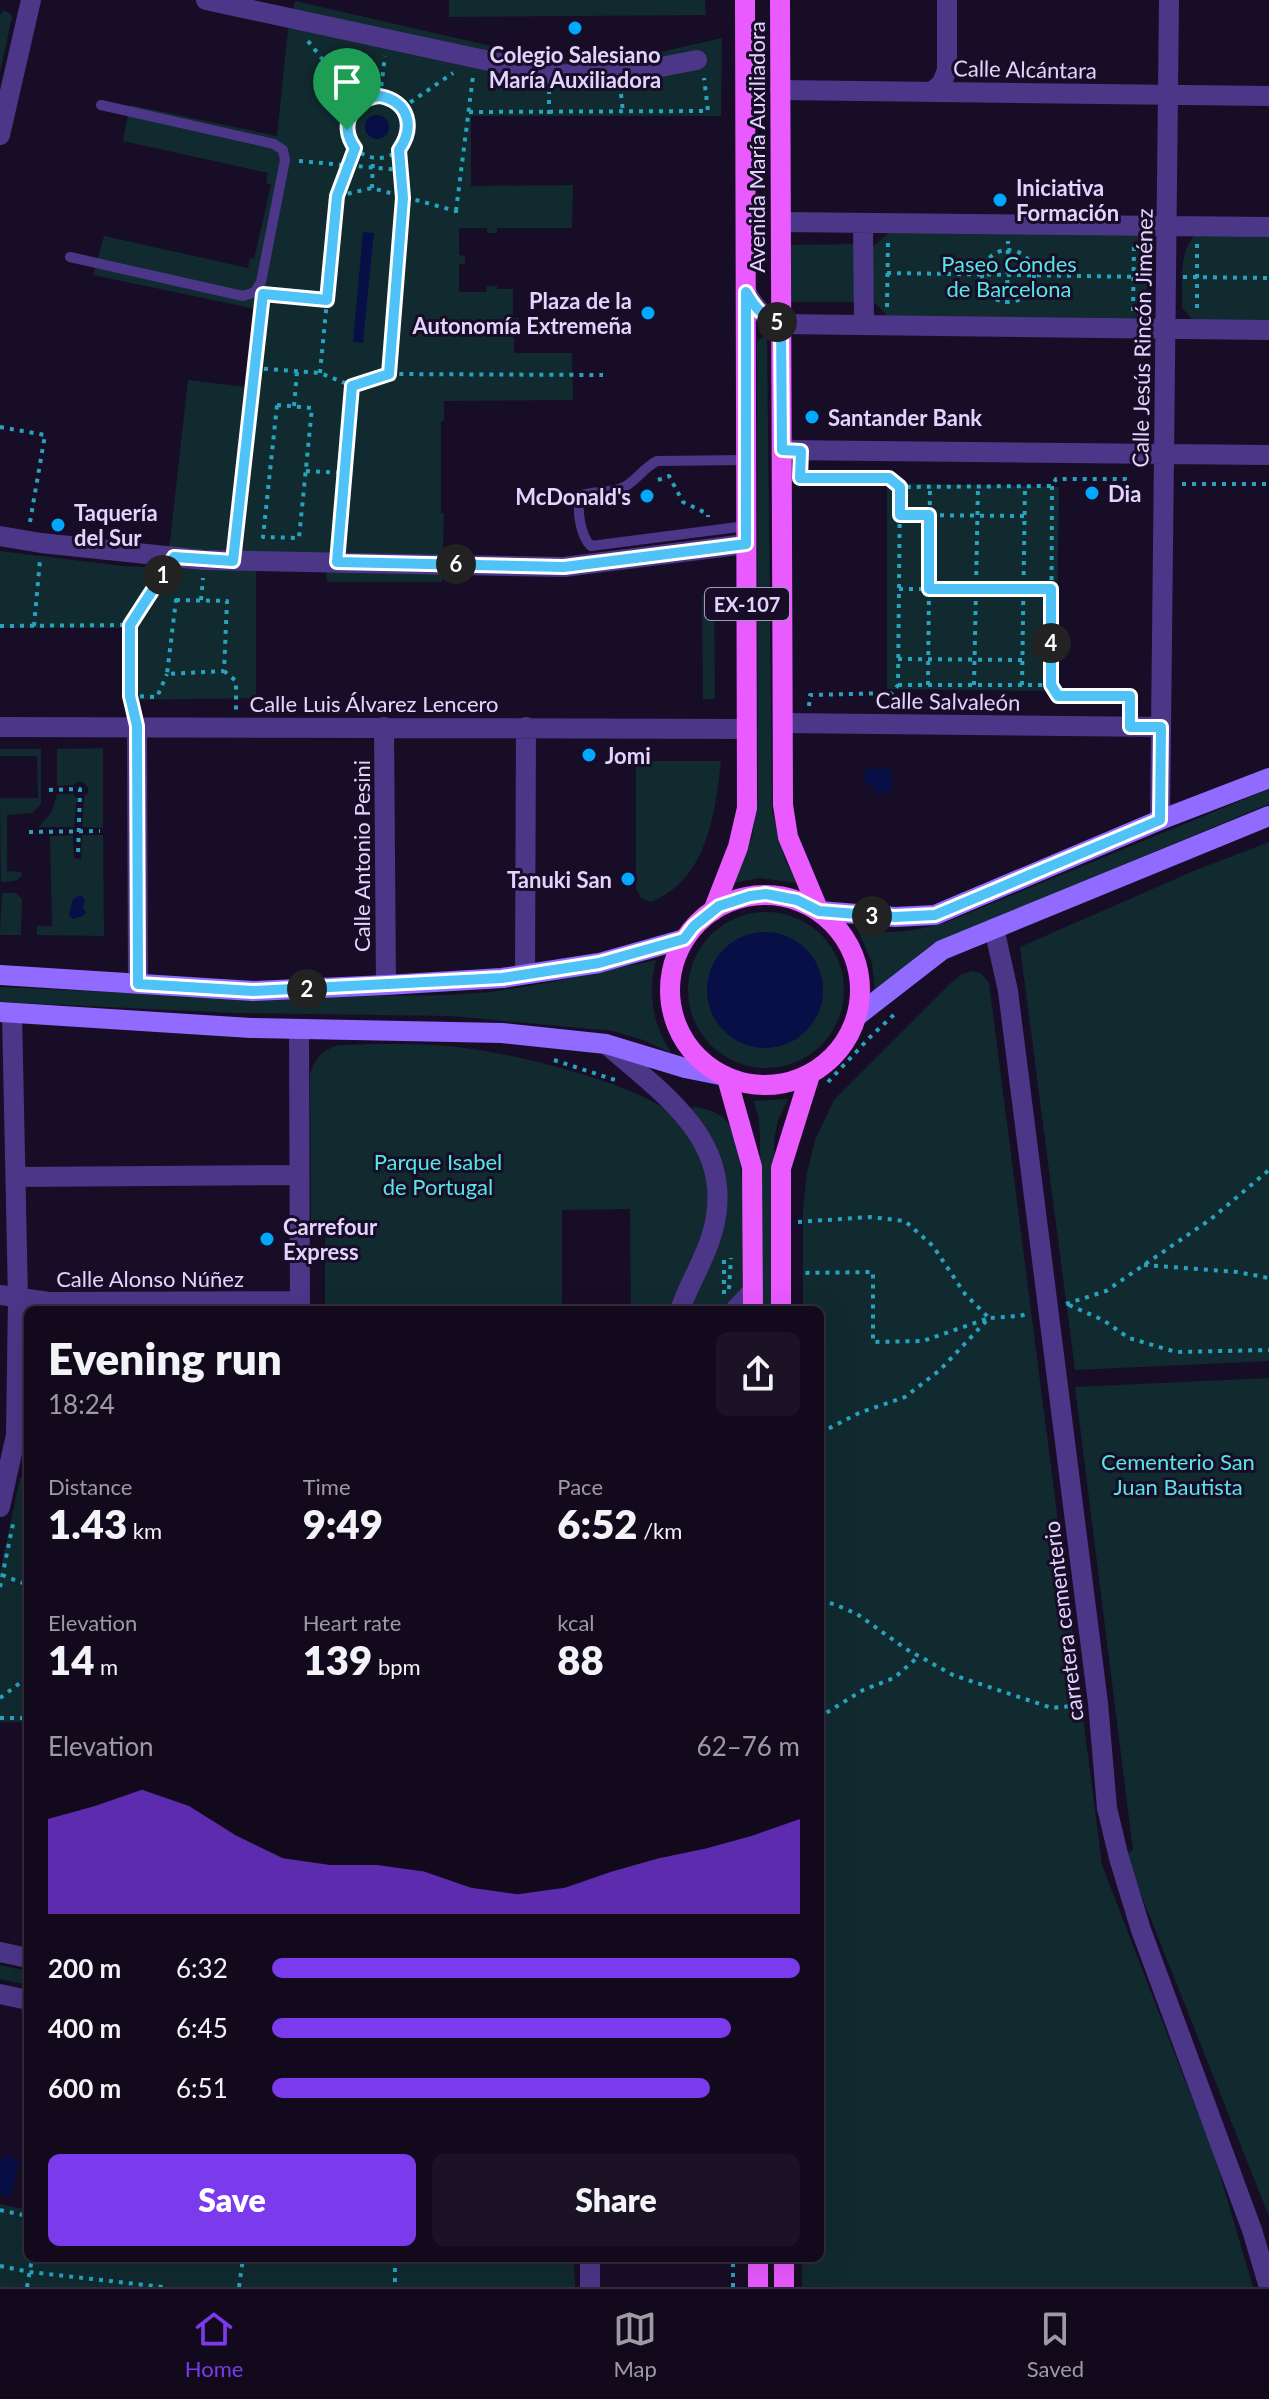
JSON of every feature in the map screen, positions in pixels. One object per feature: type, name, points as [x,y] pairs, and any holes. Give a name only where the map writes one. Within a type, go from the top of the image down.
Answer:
[{"type":"main road","name":"Avenida María Auxiliadora","points":[[713,911],[738,847],[747,808],[745,0]]},
{"type":"main road","name":"Avenida María Auxiliadora","points":[[780,0],[781,324],[791,450],[783,805],[788,837],[819,911]]},
{"type":"main road","points":[[745,100],[780,90]]},
{"type":"main road","points":[[819,911],[895,917],[935,915],[1160,820],[1269,778]]},
{"type":"main road","points":[[857,1016],[942,950],[1269,816]]},
{"type":"main road","name":"EX-107","points":[[766,894],[797,900],[819,911],[837,927],[854,954],[861,985],[857,1016],[844,1044],[823,1066],[816,1082],[749,1085],[724,1076],[696,1056],[678,1031],[673,1016],[670,993],[672,969],[684,939],[694,926],[713,911],[734,900],[766,894]]},
{"type":"main road","points":[[0,975],[253,991],[386,985],[502,978],[599,963],[684,939]]},
{"type":"main road","points":[[6,1013],[251,1028],[502,1033],[606,1044],[685,1068],[724,1076],[752,1167],[753,1300]]},
{"type":"main road","points":[[781,1306],[781,1168],[816,1082]]},
{"type":"main road","points":[[758,2262],[758,2287]]},
{"type":"main road","points":[[784,2262],[784,2287]]},
{"type":"street","points":[[0,135],[31,0]]},
{"type":"street","points":[[206,0],[549,74],[619,75],[697,60]]},
{"type":"street","points":[[932,92],[942,83],[947,70],[947,0]]},
{"type":"street","name":"Calle Jesús Rincón Jiménez","points":[[1160,820],[1169,0]]},
{"type":"street","name":"Calle Alcántara","points":[[780,90],[1269,96]]},
{"type":"street","points":[[781,222],[1269,227]]},
{"type":"street","points":[[863,223],[864,325]]},
{"type":"street","points":[[746,292],[754,307],[781,324],[1269,330]]},
{"type":"street","points":[[791,450],[1269,455]]},
{"type":"street","points":[[0,536],[233,561],[564,567],[746,535]]},
{"type":"street","name":"Calle Salvaleón","points":[[783,723],[1161,727]]},
{"type":"street","points":[[137,726],[138,984]]},
{"type":"street","name":"Calle Luis Álvarez Lencero","points":[[0,727],[747,729]]},
{"type":"street","name":"Calle Antonio Pesini","points":[[384,727],[386,985]]},
{"type":"street","points":[[525,974],[526,727]]},
{"type":"street","name":"carretera cementerio","points":[[994,928],[1008,991],[1057,1305],[1107,1808],[1141,1930],[1256,2229],[1269,2287]]},
{"type":"street","points":[[6,1013],[17,1177],[9,1297],[15,1434],[8,1510]]},
{"type":"street","points":[[299,1029],[300,1306]]},
{"type":"street","points":[[606,1044],[685,1114],[702,1138],[714,1169],[717,1201],[713,1231],[682,1306]]},
{"type":"street","points":[[17,1177],[299,1175]]},
{"type":"street","name":"Calle Alonso Núñez","points":[[9,1297],[49,1302],[300,1306]]},
{"type":"street","points":[[0,1952],[24,1957]]},
{"type":"street","points":[[0,1994],[24,1999]]},
{"type":"street","points":[[590,2262],[590,2287]]},
{"type":"lane","points":[[70,257],[243,296],[255,292],[261,282],[285,160],[283,150],[274,144],[101,105]]},
{"type":"lane","points":[[746,460],[657,461],[622,488],[586,493],[579,499],[584,537],[591,546],[711,531],[746,535]]},
{"type":"path","points":[[289,17],[357,104]]},
{"type":"path","points":[[380,96],[387,37]]},
{"type":"path","points":[[402,108],[474,57]]},
{"type":"path","points":[[457,218],[474,57]]},
{"type":"path","points":[[469,112],[708,111],[705,82],[697,60]]},
{"type":"path","points":[[380,96],[402,108],[409,130],[399,150],[390,156],[373,158],[355,148],[347,130],[348,119],[357,104],[369,97],[380,96]]},
{"type":"path","points":[[320,373],[337,196],[355,148]]},
{"type":"path","points":[[389,374],[403,198],[399,150]]},
{"type":"path","points":[[372,188],[373,158]]},
{"type":"path","points":[[285,160],[401,170]]},
{"type":"path","points":[[337,196],[372,188],[456,211]]},
{"type":"path","points":[[887,325],[888,223]]},
{"type":"path","points":[[1007,327],[1008,224]]},
{"type":"path","points":[[1133,328],[1135,226]]},
{"type":"path","points":[[1197,226],[1197,329]]},
{"type":"path","points":[[1008,250],[1026,257],[1031,262],[1034,275],[1029,292],[1019,300],[1007,302],[996,299],[987,291],[982,274],[990,257],[1008,250]]},
{"type":"path","points":[[887,273],[1034,275]]},
{"type":"path","points":[[233,561],[263,294],[327,300]]},
{"type":"path","points":[[254,368],[320,373],[352,386],[389,374],[603,375]]},
{"type":"path","points":[[294,406],[297,372]]},
{"type":"path","points":[[337,562],[352,386]]},
{"type":"path","points":[[277,405],[294,406],[312,408],[299,538],[263,537],[277,405]]},
{"type":"path","points":[[0,427],[45,435],[34,542],[34,626]]},
{"type":"path","points":[[791,450],[800,478],[889,478],[900,487],[1052,486]]},
{"type":"path","points":[[1125,454],[1125,479],[1056,479],[1052,486],[1051,685],[1058,696],[1130,696],[1130,727]]},
{"type":"path","points":[[306,471],[345,473]]},
{"type":"path","points":[[649,482],[669,476],[683,502],[708,514],[711,531]]},
{"type":"path","points":[[1164,484],[1269,484]]},
{"type":"path","points":[[928,685],[930,486]]},
{"type":"path","points":[[974,685],[978,486]]},
{"type":"path","points":[[1022,685],[1025,486]]},
{"type":"path","points":[[809,724],[810,695],[892,693],[898,685],[900,487]]},
{"type":"path","points":[[900,515],[1024,516]]},
{"type":"path","points":[[137,726],[130,696],[130,625],[174,557]]},
{"type":"path","points":[[899,589],[1051,589]]},
{"type":"path","points":[[130,696],[157,697],[167,674],[176,600],[227,601],[224,671]]},
{"type":"path","points":[[0,626],[130,625]]},
{"type":"path","points":[[898,659],[1023,660]]},
{"type":"path","points":[[167,674],[224,671],[236,681],[236,726]]},
{"type":"path","points":[[898,685],[1051,685]]},
{"type":"path","points":[[49,790],[80,789],[78,856]]},
{"type":"path","points":[[29,832],[100,831]]},
{"type":"path","points":[[816,1082],[905,1005]]},
{"type":"path","points":[[548,1058],[623,1083]]},
{"type":"path","points":[[781,1273],[873,1272],[873,1342],[923,1341],[989,1318],[1020,1316],[1106,1291],[1211,1219],[1269,1170]]},
{"type":"path","points":[[781,1223],[870,1217],[905,1221],[933,1246],[965,1294],[989,1318]]},
{"type":"path","points":[[731,1250],[729,1291],[734,1306]]},
{"type":"path","points":[[1144,1265],[1237,1272],[1269,1278]]},
{"type":"path","points":[[1057,1305],[1103,1320],[1129,1338],[1176,1352],[1269,1350]]},
{"type":"path","points":[[824,1431],[859,1413],[905,1397],[940,1370],[989,1318]]},
{"type":"path","points":[[0,1587],[8,1510]]},
{"type":"path","points":[[2,1575],[24,1583]]},
{"type":"path","points":[[824,1602],[857,1614],[953,1675],[1052,1708],[1098,1703]]},
{"type":"path","points":[[824,1715],[863,1690],[894,1678],[919,1656]]},
{"type":"path","points":[[0,1698],[24,1680]]},
{"type":"path","points":[[0,1718],[24,1718]]},
{"type":"path","points":[[0,2210],[24,2215]]},
{"type":"path","points":[[27,2287],[31,2262]]},
{"type":"path","points":[[239,2287],[242,2262]]},
{"type":"path","points":[[395,2262],[395,2287]]},
{"type":"path","points":[[733,2262],[733,2287]]},
{"type":"path","points":[[0,2266],[163,2287]]},
{"type":"green space","points":[[449,0],[705,0],[706,15],[449,17]]},
{"type":"green space","points":[[295,1],[553,60],[612,63],[722,38],[721,116],[471,116],[471,186],[573,185],[572,228],[497,228],[497,233],[487,233],[487,228],[459,228],[459,255],[465,256],[465,264],[459,264],[459,292],[486,292],[487,286],[513,289],[513,318],[519,318],[519,326],[514,326],[514,353],[572,353],[573,400],[444,401],[444,421],[441,421],[441,513],[444,513],[442,582],[327,582],[326,571],[256,571],[256,698],[127,700],[126,628],[0,628],[0,551],[164,568],[170,541],[188,380],[247,387],[256,309],[93,275],[104,236],[248,268],[250,258],[254,259],[271,185],[266,183],[268,173],[123,141],[130,105],[277,136],[288,30]]},
{"type":"green space","points":[[3,11],[12,17],[0,73],[0,15]]},
{"type":"green space","name":"Paseo Condes de Barcelona","points":[[894,229],[1128,232],[1141,237],[1147,244],[1147,308],[1138,317],[1124,323],[892,321],[874,302],[872,247]]},
{"type":"green space","points":[[1198,232],[1269,233],[1269,325],[1197,324],[1182,308],[1184,257],[1191,239]]},
{"type":"green space","points":[[857,244],[857,302],[790,302],[790,245]]},
{"type":"green space","points":[[767,335],[772,811],[785,860],[797,883],[760,878],[733,883],[752,837],[758,796],[757,341]]},
{"type":"green space","points":[[887,483],[1059,487],[1056,691],[887,689]]},
{"type":"green space","points":[[702,595],[714,595],[715,699],[703,699]]},
{"type":"green space","points":[[103,748],[103,828],[82,827],[84,797],[88,788],[83,782],[57,786],[57,749]]},
{"type":"green space","points":[[0,749],[41,749],[41,804],[32,813],[7,815],[7,871],[22,872],[21,876],[15,881],[1,882],[0,798],[38,798],[37,756],[0,756]]},
{"type":"green space","points":[[636,761],[721,761],[716,802],[697,861],[685,878],[651,902],[641,898],[636,888]]},
{"type":"green space","points":[[1269,789],[1269,804],[931,945],[875,991],[872,963],[858,930],[903,931],[947,922]]},
{"type":"green space","points":[[57,794],[73,794],[77,798],[74,827],[39,827],[51,813]]},
{"type":"green space","points":[[73,835],[74,858],[81,859],[82,835],[103,835],[104,936],[37,935],[37,926],[52,926],[50,836]]},
{"type":"green space","points":[[1269,842],[1269,1361],[1075,1370],[1020,947],[1196,870]]},
{"type":"green space","points":[[2,893],[16,893],[22,899],[21,935],[0,935]]},
{"type":"green space","points":[[766,912],[796,918],[821,935],[838,960],[844,990],[838,1020],[821,1045],[796,1062],[766,1068],[736,1062],[711,1045],[694,1020],[688,990],[694,960],[711,935],[736,918]]},
{"type":"green space","points":[[656,960],[652,985],[653,1008],[671,1053],[613,1031],[450,1016],[237,1013],[0,1002],[0,987],[237,998],[447,995],[491,992],[551,982]]},
{"type":"green space","points":[[973,971],[982,974],[989,983],[1102,1865],[1215,2158],[1253,2287],[802,2287],[802,2262],[824,2262],[824,1306],[803,1306],[803,1208],[807,1173],[815,1140],[834,1100],[962,974]]},
{"type":"green space","name":"Parque Isabel de Portugal","points":[[422,1044],[493,1052],[602,1080],[668,1111],[683,1126],[696,1147],[709,1190],[700,1237],[671,1306],[631,1306],[630,1209],[562,1210],[562,1306],[325,1306],[325,1233],[311,1232],[310,1075],[314,1064],[328,1049],[339,1045]]},
{"type":"green space","points":[[788,1099],[778,1120],[774,1140],[774,1306],[761,1306],[760,1133],[753,1101]]},
{"type":"green space","points":[[692,1108],[713,1112],[725,1119],[735,1136],[739,1155],[743,1203],[743,1290],[728,1306],[690,1306],[718,1231]]},
{"type":"green space","name":"Cementerio San Juan Bautista","points":[[1269,1378],[1268,2214],[1125,1854],[1133,1850],[1075,1387]]},
{"type":"green space","points":[[24,1476],[24,1722],[0,1722],[0,1572],[20,1478]]},
{"type":"green space","points":[[0,1965],[24,1970],[24,1984],[0,1979]]},
{"type":"green space","points":[[0,2204],[24,2209],[24,2262],[574,2262],[575,2287],[0,2287]]},
{"type":"shaded area","points":[[377,115],[385,119],[389,127],[385,135],[377,139],[369,135],[365,127],[369,119]]},
{"type":"shaded area","points":[[363,232],[374,233],[363,343],[353,342]]},
{"type":"shaded area","points":[[865,769],[892,769],[891,792],[875,793],[875,786],[865,785]]},
{"type":"shaded area","points":[[80,895],[85,899],[83,907],[86,912],[72,919],[69,914],[73,899]]},
{"type":"shaded area","points":[[765,932],[787,936],[806,949],[819,968],[823,990],[819,1012],[806,1031],[787,1044],[765,1048],[743,1044],[724,1031],[711,1012],[707,990],[711,968],[724,949],[743,936]]},
{"type":"shaded area","points":[[3,2154],[19,2160],[11,2197],[0,2194]]},
{"type":"place","name":"Colegio Salesiano María Auxiliadora","points":[[575,28]]},
{"type":"place","name":"Iniciativa Formación","points":[[1000,200]]},
{"type":"place","name":"Plaza de la Autonomía Extremeña","points":[[648,313]]},
{"type":"place","name":"Santander Bank","points":[[812,417]]},
{"type":"place","name":"Dia","points":[[1092,493]]},
{"type":"place","name":"McDonald's","points":[[647,496]]},
{"type":"place","name":"Taquería del Sur","points":[[58,525]]},
{"type":"place","name":"Jomi","points":[[589,755]]},
{"type":"place","name":"Tanuki San","points":[[628,879]]},
{"type":"place","name":"Carrefour Express","points":[[267,1239]]},
{"type":"route","points":[[380,96],[402,108],[409,130],[399,150],[403,198],[389,374],[352,386],[337,562],[564,567],[746,544],[746,292],[754,307],[781,324],[782,450],[801,451],[800,478],[889,478],[900,487],[900,515],[929,515],[929,589],[1051,589],[1051,685],[1058,696],[1130,696],[1130,727],[1161,727],[1160,820],[935,915],[895,917],[819,911],[797,900],[766,894],[719,906],[694,926],[684,939],[599,963],[502,978],[253,991],[138,984],[137,726],[130,696],[130,625],[174,557],[233,561],[263,294],[327,300],[337,196],[355,148],[347,130],[348,119],[357,104],[369,97],[380,96]]}]
